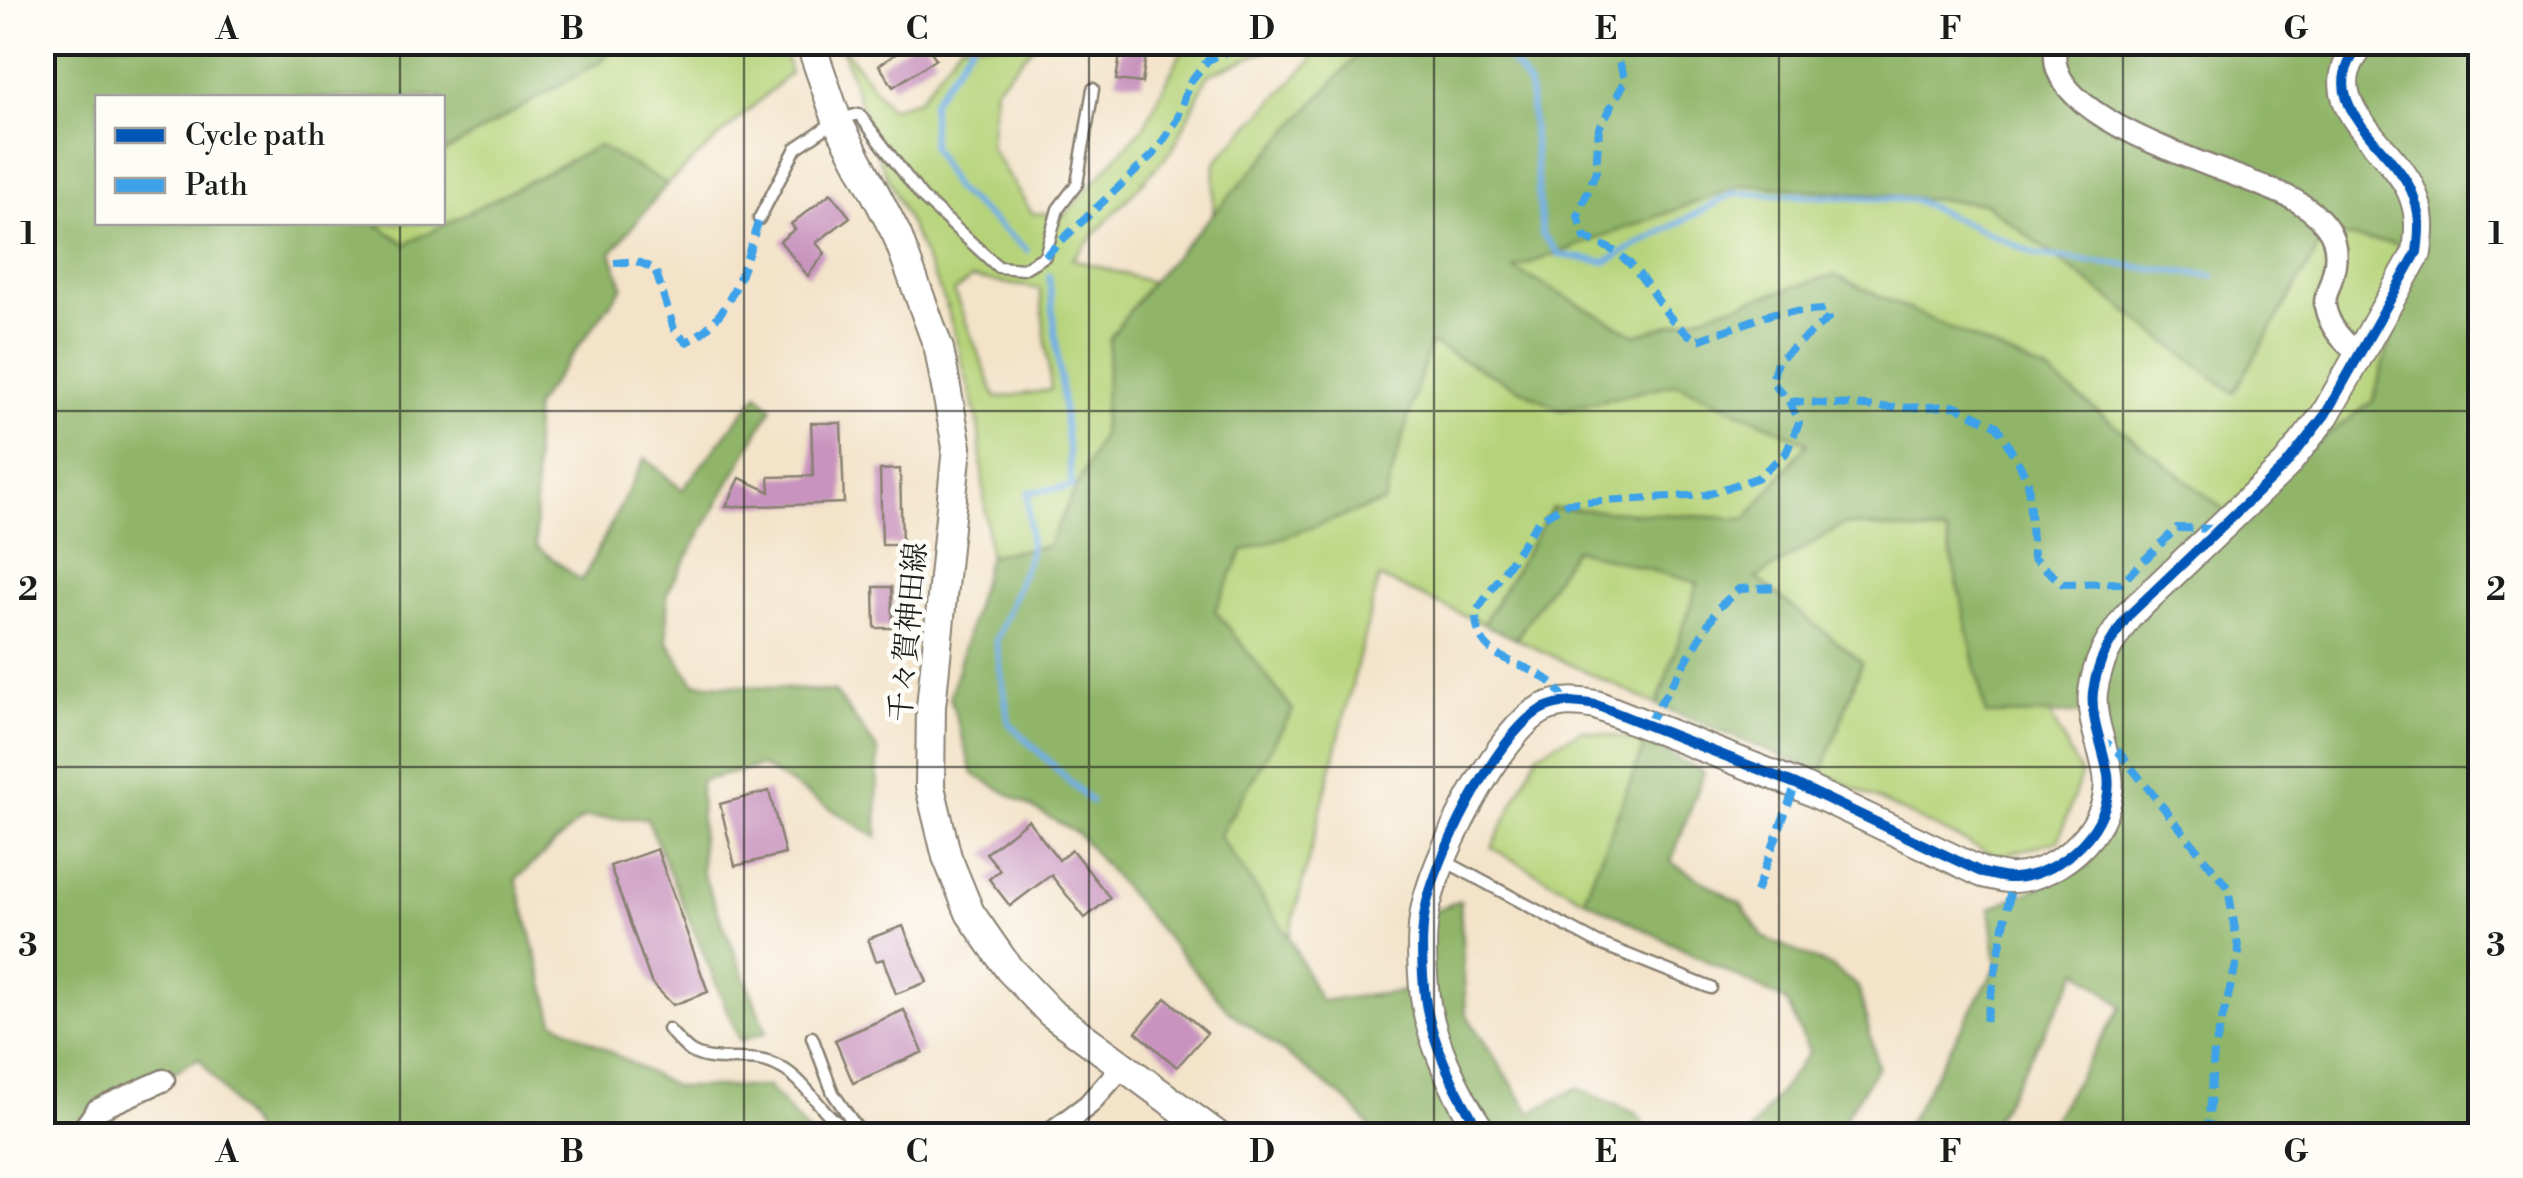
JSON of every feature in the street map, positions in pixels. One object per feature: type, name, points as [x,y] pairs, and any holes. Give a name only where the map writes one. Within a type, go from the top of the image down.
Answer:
[{"type":"street","name":"千々賀神田線","points":[[810,42],[837,120],[897,235],[939,348],[958,447],[931,708],[930,787],[947,857],[970,913],[1009,969],[1051,1013],[1218,1136]]},
{"type":"street","points":[[2058,42],[2054,51],[2056,73],[2071,92],[2127,133],[2295,199],[2326,221],[2338,248],[2324,304],[2337,335],[2360,356]]},
{"type":"street","points":[[1484,1136],[1444,1063],[1424,991],[1424,916],[1442,860],[1490,765],[1517,726],[1541,710],[1566,701],[1596,705],[1796,784],[1983,873],[2013,878],[2048,870],[2074,852],[2093,830],[2105,805],[2109,778],[2092,698],[2106,646],[2128,616],[2286,465],[2325,415],[2417,252],[2421,223],[2410,187],[2359,125],[2346,97],[2346,70],[2364,42]]},
{"type":"street","points":[[1046,1136],[1088,1105],[1122,1067]]},
{"type":"street","points":[[78,1136],[97,1110],[164,1080]]},
{"type":"lane","points":[[759,219],[796,148],[837,120],[859,114],[922,197],[998,267],[1023,270],[1044,256],[1058,209],[1077,184],[1094,89]]},
{"type":"lane","points":[[1442,860],[1598,942],[1711,988]]},
{"type":"lane","points":[[668,1029],[691,1052],[711,1058],[747,1057],[774,1064],[797,1078],[842,1129],[862,1135]]},
{"type":"lane","points":[[812,1037],[833,1093],[862,1135]]},
{"type":"green space","points":[[42,43],[617,43],[601,61],[445,152],[445,95],[95,95],[95,225],[378,225],[406,244],[598,146],[667,184],[611,253],[623,286],[534,407],[536,546],[582,581],[645,458],[682,490],[758,394],[772,407],[667,593],[667,641],[694,683],[835,692],[878,751],[877,837],[761,766],[700,781],[702,872],[767,1032],[740,1041],[647,818],[583,818],[516,879],[554,1021],[675,1087],[768,1087],[810,1135],[257,1135],[199,1058],[88,1120],[90,1135],[43,1135]]},
{"type":"green space","points":[[617,43],[782,43],[790,73],[667,184],[598,146],[445,225],[445,152],[601,61]]},
{"type":"green space","points":[[840,43],[889,108],[918,100],[961,43],[1036,43],[995,88],[990,147],[1032,213],[1065,215],[1144,126],[1186,43],[1284,43],[1208,75],[1173,149],[1072,259],[1151,282],[1110,338],[1102,434],[1048,546],[989,555],[978,421],[946,304],[877,154]],"holes":[[[972,278],[1040,289],[1051,390],[996,398],[954,292]]]},
{"type":"green space","points":[[1302,43],[1369,43],[1213,217],[1215,162],[1313,59]]},
{"type":"green space","points":[[1369,43],[2480,43],[2480,1135],[2043,1135],[2122,1006],[2079,970],[1986,1135],[1901,1135],[1997,965],[1990,908],[2088,866],[2107,713],[1986,715],[1947,534],[1843,524],[1756,578],[1862,662],[1822,773],[1657,705],[1698,583],[1574,549],[1516,639],[1483,624],[1552,508],[1746,519],[1808,443],[1677,383],[1561,410],[1430,343],[1384,502],[1243,551],[1215,610],[1293,710],[1219,836],[1289,937],[1320,1001],[1408,991],[1429,912],[1460,901],[1466,1014],[1531,1113],[1577,1088],[1637,1114],[1651,1135],[1377,1135],[1349,1102],[1228,1010],[1077,833],[973,774],[950,697],[989,555],[1048,546],[1102,434],[1110,338],[1151,282]],"holes":[[[1743,185],[1985,203],[2234,393],[2326,235],[2417,246],[2373,401],[2226,511],[2048,373],[1834,275],[1636,335],[1514,269]]]},
{"type":"green space","points":[[1743,185],[1985,203],[2234,393],[2326,234],[2418,245],[2373,401],[2226,511],[2048,373],[1834,275],[1636,335],[1513,269]]},
{"type":"green space","points":[[378,225],[445,225],[406,245]]},
{"type":"green space","points":[[1429,343],[1561,410],[1677,383],[1808,442],[1746,519],[1552,508],[1483,624],[1379,577],[1289,937],[1219,836],[1293,710],[1214,610],[1243,551],[1384,502]]},
{"type":"green space","points":[[1844,524],[1947,534],[1986,714],[2050,714],[2081,775],[2059,840],[1997,857],[1822,773],[1862,662],[1755,579]]},
{"type":"green space","points":[[1574,549],[1699,583],[1657,705],[1516,639]]},
{"type":"green space","points":[[1582,730],[1646,742],[1584,899],[1492,848],[1538,753]]},
{"type":"green space","points":[[1646,742],[1704,772],[1671,862],[1741,904],[1763,937],[1832,967],[1858,987],[1878,1066],[1834,1135],[1748,1135],[1809,1052],[1787,1002],[1584,899]]},
{"type":"building","points":[[913,42],[925,42],[936,59],[893,87],[879,65]]},
{"type":"building","points":[[1129,42],[1148,42],[1142,83],[1116,80],[1121,49],[1128,50]]},
{"type":"building","points":[[831,193],[850,217],[816,243],[825,253],[808,276],[780,241],[795,229],[791,224]]},
{"type":"building","points":[[811,423],[841,423],[844,503],[726,507],[740,478],[770,492],[769,477],[813,476]]},
{"type":"building","points":[[900,469],[902,545],[882,545],[880,470]]},
{"type":"building","points":[[874,587],[892,587],[893,628],[875,628]]},
{"type":"building","points":[[769,791],[785,854],[735,866],[720,804]]},
{"type":"building","points":[[1028,820],[1059,860],[1072,850],[1110,898],[1085,918],[1051,875],[1010,906],[989,879],[1000,870],[986,853]]},
{"type":"building","points":[[657,849],[708,992],[673,1005],[651,982],[610,866]]},
{"type":"building","points":[[903,926],[927,982],[896,994],[883,959],[876,961],[868,939]]},
{"type":"building","points":[[1166,998],[1207,1033],[1177,1067],[1136,1032]]},
{"type":"building","points":[[904,1010],[923,1052],[853,1083],[835,1040]]},
{"type":"waterway","points":[[973,42],[932,102],[932,147],[954,188],[1027,250]]},
{"type":"waterway","points":[[1496,42],[1529,85],[1542,234],[1560,255],[1605,262],[1735,193],[1914,200],[2037,255],[2213,276]]},
{"type":"waterway","points":[[1049,276],[1072,487],[1028,492],[1030,553],[996,641],[1009,723],[1091,802]]},
{"type":"marked path","points":[[697,50],[707,42]]},
{"type":"marked path","points":[[1045,256],[1154,154],[1177,120],[1190,82],[1208,60],[1250,42]]},
{"type":"marked path","points":[[1317,42],[1321,53]]},
{"type":"marked path","points":[[1566,701],[1551,682],[1491,650],[1478,628],[1476,612],[1539,520],[1568,503],[1705,495],[1757,478],[1786,453],[1799,423],[1789,401],[1772,382],[1777,361],[1828,319],[1824,310],[1774,313],[1698,340],[1677,325],[1623,258],[1585,238],[1578,216],[1596,171],[1599,128],[1626,80],[1615,51],[1603,42]]},
{"type":"marked path","points":[[614,263],[636,261],[655,269],[674,329],[686,342],[715,320],[726,305],[742,272],[759,219]]},
{"type":"marked path","points":[[1789,401],[1896,408],[1956,406],[1997,426],[2028,480],[2033,558],[2063,584],[2121,583],[2177,528],[2219,529]]},
{"type":"marked path","points":[[1647,725],[1718,608],[1739,589],[1777,587]]},
{"type":"marked path","points":[[2098,737],[2118,751],[2228,888],[2239,953],[2214,1052],[2208,1131]]},
{"type":"marked path","points":[[1756,892],[1796,784]]},
{"type":"marked path","points":[[1986,1021],[2013,878]]},
{"type":"cycle path","points":[[1484,1136],[1454,1084],[1431,1025],[1423,970],[1424,918],[1439,867],[1469,802],[1507,742],[1544,708],[1570,702],[1596,705],[1796,784],[1983,873],[2014,878],[2032,875],[2050,868],[2082,844],[2103,812],[2108,794],[2093,692],[2110,643],[2128,616],[2286,465],[2325,415],[2417,252],[2419,221],[2411,190],[2348,103],[2344,84],[2349,63],[2364,42]]}]
